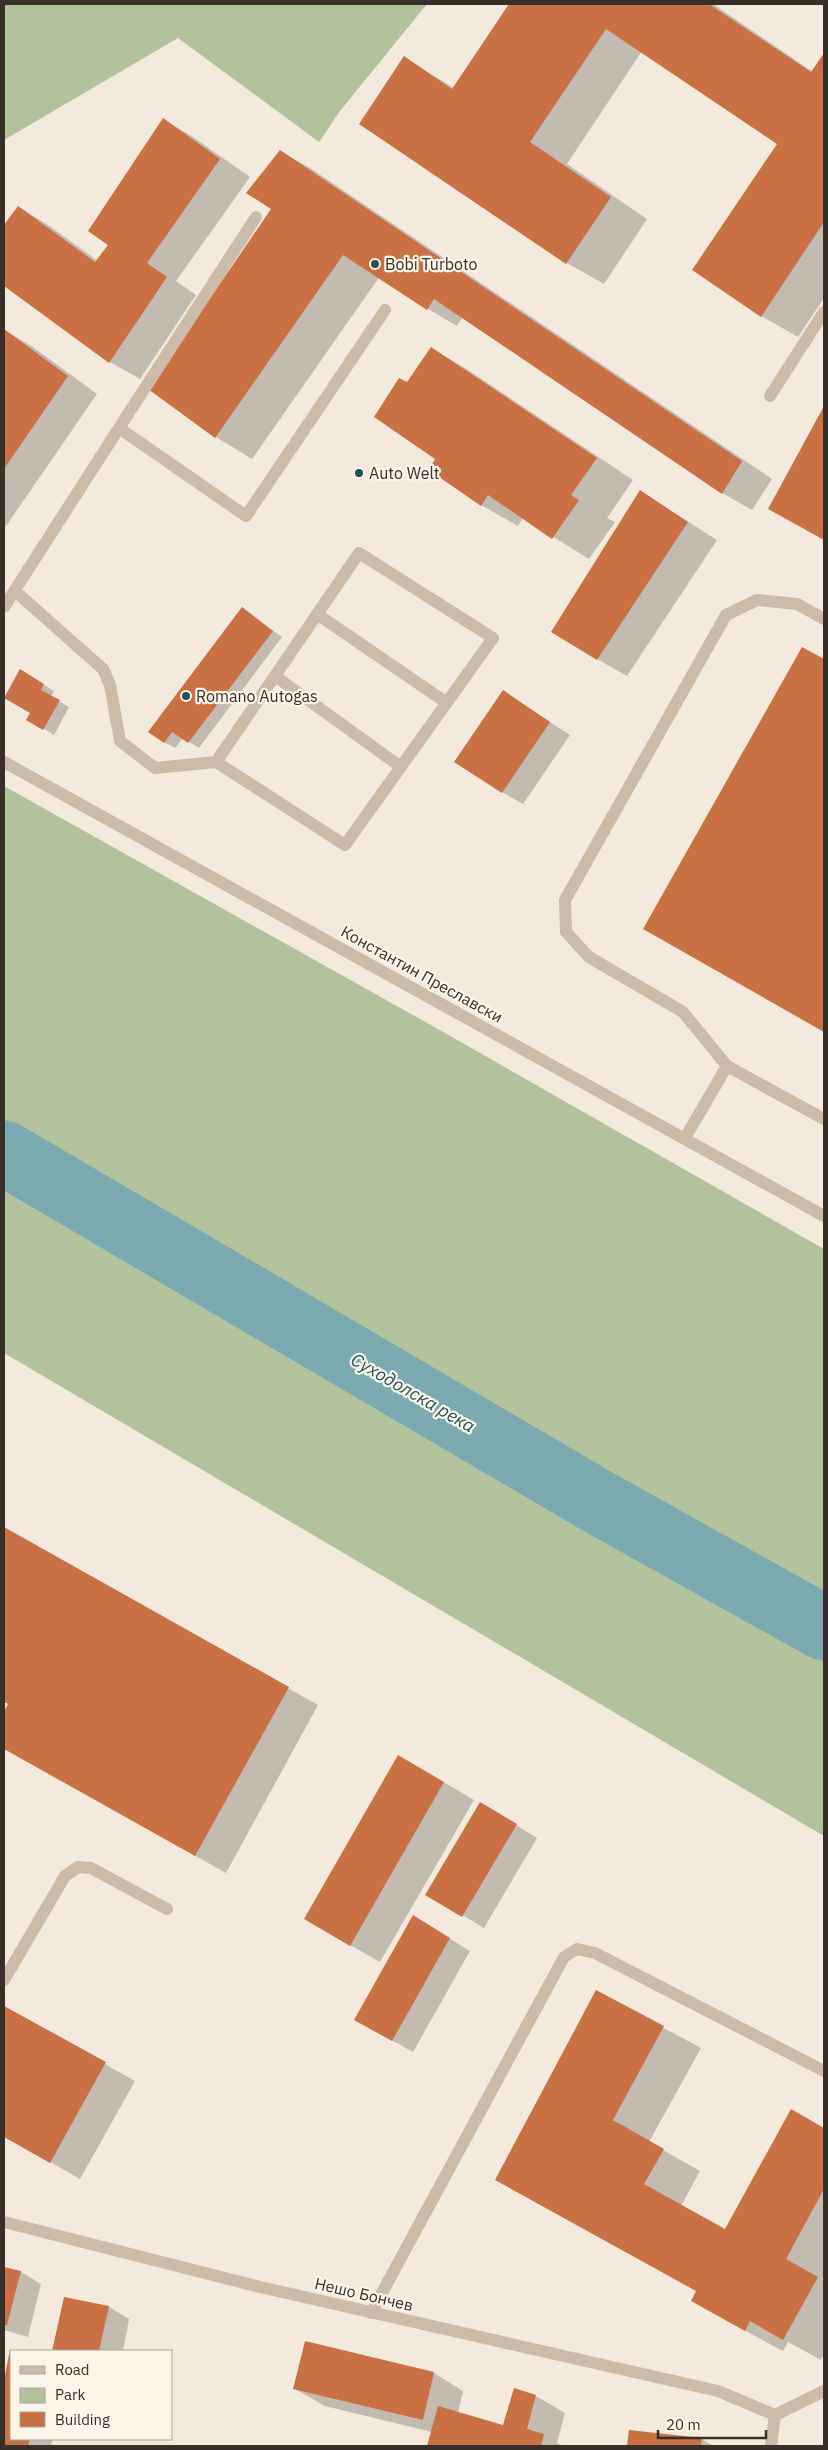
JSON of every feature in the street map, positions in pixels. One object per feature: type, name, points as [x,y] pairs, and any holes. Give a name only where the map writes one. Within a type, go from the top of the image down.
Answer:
[{"type":"street","points":[[4,607],[256,217]]},
{"type":"street","points":[[119,428],[246,516],[385,310]]},
{"type":"street","points":[[770,396],[824,312]]},
{"type":"street","points":[[14,591],[103,669],[110,685],[120,741],[155,768],[216,762],[346,845],[493,638],[359,553],[216,762]]},
{"type":"street","points":[[824,619],[797,604],[757,600],[726,615],[565,900],[566,932],[589,958],[683,1012],[727,1066],[824,1119]]},
{"type":"street","points":[[317,614],[447,703]]},
{"type":"street","points":[[275,676],[401,767]]},
{"type":"street","name":"Константин Преславски","points":[[4,762],[824,1216]]},
{"type":"street","points":[[685,1138],[727,1066]]},
{"type":"street","points":[[4,1980],[65,1876],[78,1867],[91,1868],[167,1909]]},
{"type":"street","points":[[372,2313],[564,1957],[577,1949],[595,1953],[824,2071]]},
{"type":"street","name":"Нешо Бончев","points":[[4,2222],[260,2287],[718,2391],[775,2414]]},
{"type":"street","points":[[771,2446],[775,2414],[824,2391]]},
{"type":"green space","points":[[4,4],[427,4],[340,111],[319,142],[178,38],[4,140]]},
{"type":"green space","points":[[4,786],[445,1033],[824,1249],[824,1836],[4,1353]]},
{"type":"building","points":[[509,4],[709,4],[811,72],[824,53],[824,222],[761,317],[692,270],[777,144],[606,29],[530,142],[611,197],[566,264],[359,124],[404,56],[452,89]]},
{"type":"building","points":[[163,118],[220,159],[147,263],[167,277],[109,363],[4,286],[4,225],[18,206],[95,262],[108,245],[88,231]]},
{"type":"building","points":[[280,150],[742,461],[722,494],[434,299],[427,310],[343,255],[215,438],[148,389],[271,209],[246,193]]},
{"type":"building","points":[[4,329],[68,376],[4,469]]},
{"type":"building","points":[[431,347],[597,458],[571,495],[579,500],[552,539],[488,495],[481,506],[429,470],[435,459],[374,417],[399,378],[407,382]]},
{"type":"building","points":[[824,406],[824,540],[768,509]]},
{"type":"building","points":[[640,490],[688,522],[597,660],[551,632]]},
{"type":"building","points":[[242,607],[273,631],[188,743],[172,732],[164,743],[148,732]]},
{"type":"building","points":[[802,647],[824,659],[824,1032],[643,929]]},
{"type":"building","points":[[20,669],[44,684],[41,690],[60,700],[43,730],[26,720],[30,713],[4,698]]},
{"type":"building","points":[[503,690],[550,722],[502,793],[454,762]]},
{"type":"building","points":[[4,1527],[289,1687],[195,1856],[4,1749],[4,1712],[8,1704],[4,1702]]},
{"type":"building","points":[[398,1755],[444,1782],[350,1946],[304,1919]]},
{"type":"building","points":[[480,1802],[517,1824],[462,1917],[425,1895]]},
{"type":"building","points":[[413,1915],[450,1938],[392,2041],[354,2020]]},
{"type":"building","points":[[596,1990],[664,2026],[613,2120],[664,2149],[644,2184],[725,2229],[791,2109],[824,2128],[824,2189],[786,2259],[818,2277],[783,2340],[750,2321],[745,2331],[691,2301],[696,2291],[495,2180]]},
{"type":"building","points":[[4,2006],[106,2062],[50,2163],[4,2137]]},
{"type":"building","points":[[4,2267],[21,2271],[7,2325],[4,2325]]},
{"type":"building","points":[[64,2297],[109,2306],[99,2350],[52,2350]]},
{"type":"building","points":[[305,2341],[434,2372],[423,2420],[293,2389]]},
{"type":"building","points":[[10,2349],[10,2440],[30,2440],[28,2446],[4,2446],[4,2381]]},
{"type":"building","points":[[514,2388],[536,2395],[527,2429],[544,2434],[541,2446],[427,2446],[438,2406],[503,2425]]},
{"type":"building","points":[[629,2430],[702,2438],[701,2446],[627,2446]]},
{"type":"waterway","name":"Суходолска река","points":[[4,1153],[595,1500],[824,1628]]},
{"type":"place","name":"Bobi Turboto","points":[[375,264]]},
{"type":"place","name":"Auto Welt","points":[[359,473]]},
{"type":"place","name":"Romano Autogas","points":[[186,696]]}]
